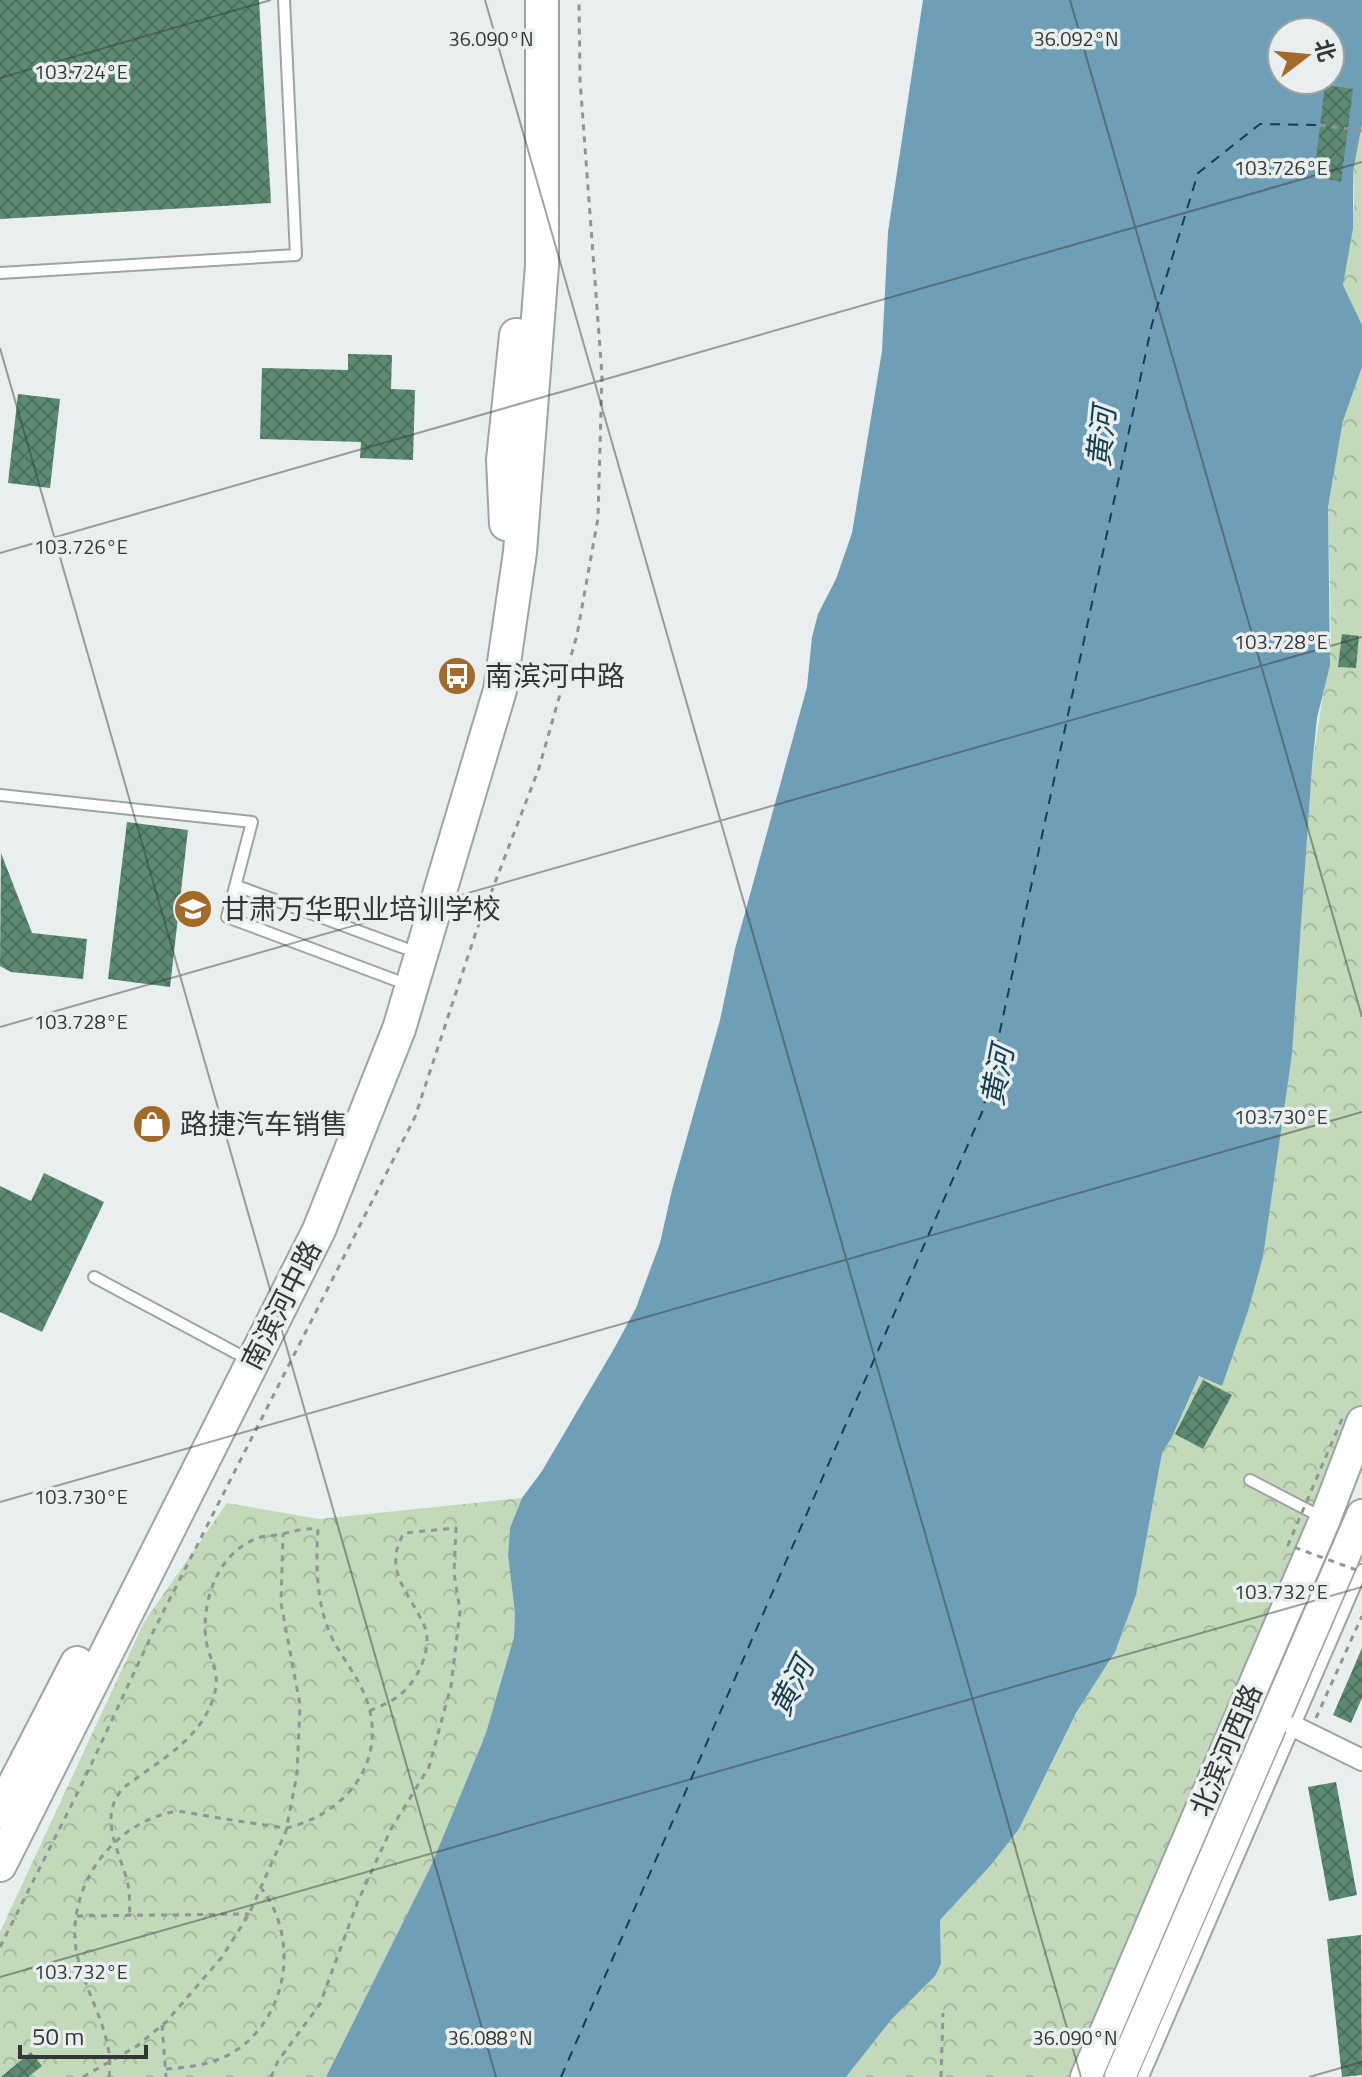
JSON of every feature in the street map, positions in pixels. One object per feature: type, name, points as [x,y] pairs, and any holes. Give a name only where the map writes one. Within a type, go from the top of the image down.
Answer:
[{"type":"highway","name":"南滨河中路","points":[[0,1812],[305,1218],[381,1026],[481,691],[507,549],[503,460],[523,265],[525,0]]},
{"type":"highway","name":"南滨河中路","points":[[0,1865],[319,1230],[399,1029],[500,690],[520,552],[542,265],[542,0]]},
{"type":"main road","name":"北滨河西路","points":[[1086,2077],[1325,1519],[1352,1420]]},
{"type":"main road","name":"北滨河西路","points":[[1120,2077],[1361,1519]]},
{"type":"street","points":[[1302,1731],[1362,1760]]},
{"type":"street","points":[[1342,1751],[1362,1739]]},
{"type":"lane","points":[[0,273],[296,255],[284,0]]},
{"type":"lane","points":[[0,795],[252,822],[227,917],[395,980]]},
{"type":"lane","points":[[237,886],[404,948]]},
{"type":"lane","points":[[94,1277],[236,1353]]},
{"type":"lane","points":[[1250,1480],[1325,1519]]},
{"type":"lane","points":[[1144,2077],[1302,1731],[1362,1571]]},
{"type":"path","points":[[1320,125],[1362,131]]},
{"type":"path","points":[[1352,1420],[1288,1545],[1362,1571]]},
{"type":"path","points":[[109,2077],[111,2061],[102,2024],[84,1981],[76,1947],[77,1916],[88,1878],[99,1858],[112,1843],[118,1837],[174,1811],[286,1828],[323,1814],[343,1801],[358,1783],[367,1762],[372,1731],[367,1701],[327,1627],[318,1593],[318,1529],[301,1527],[258,1538],[239,1549],[218,1574],[205,1612],[206,1642],[217,1670],[214,1697],[203,1722],[185,1743],[133,1780],[116,1797],[112,1811],[112,1843],[129,1891],[130,1916]]},
{"type":"path","points":[[271,2077],[278,2061],[320,2004],[358,1901],[391,1829],[429,1767],[451,1686],[460,1611],[454,1573],[456,1528],[404,1533],[396,1546],[394,1557],[404,1594],[425,1627],[424,1656],[415,1677],[399,1696],[369,1711]]},
{"type":"path","points":[[83,2077],[162,2025],[222,1957],[249,1914],[286,1828],[297,1774],[300,1705],[281,1603],[283,1534]]},
{"type":"path","points":[[1302,1731],[1362,1616]]},
{"type":"path","points":[[166,2069],[200,2066],[232,2053],[258,2030],[277,2001],[285,1967],[283,1932],[270,1900],[261,1888]]},
{"type":"path","points":[[77,1916],[249,1914]]},
{"type":"path","points":[[941,2077],[943,2013]]},
{"type":"path","points":[[162,2025],[166,2077]]},
{"type":"green space","points":[[1362,124],[1362,325],[1343,285],[1354,205],[1353,172]]},
{"type":"green space","points":[[1362,367],[1362,1422],[1086,2077],[846,2077],[891,2020],[935,1976],[941,1964],[940,1920],[991,1865],[1019,1829],[1076,1713],[1115,1652],[1136,1595],[1162,1453],[1199,1376],[1222,1386],[1263,1257],[1292,1054],[1312,767],[1331,640],[1328,507],[1343,421]]},
{"type":"green space","points":[[522,1498],[510,1528],[508,1555],[515,1613],[514,1637],[485,1736],[430,1868],[326,2077],[0,2077],[0,1932],[144,1622],[227,1503],[319,1519]]},
{"type":"water","name":"黄河","points":[[923,0],[1362,0],[1362,124],[1353,172],[1353,228],[1343,285],[1362,325],[1362,367],[1343,421],[1328,507],[1330,665],[1317,718],[1312,767],[1292,1054],[1263,1257],[1248,1311],[1222,1386],[1199,1376],[1162,1453],[1136,1595],[1115,1652],[1076,1713],[1019,1829],[991,1865],[940,1920],[941,1964],[935,1976],[891,2020],[846,2077],[326,2077],[430,1868],[485,1736],[514,1637],[515,1613],[508,1555],[510,1528],[522,1498],[542,1471],[615,1347],[636,1308],[660,1243],[720,1020],[735,949],[807,687],[812,637],[818,614],[836,579],[852,533],[882,351],[888,232]]},
{"type":"building","points":[[0,0],[259,0],[271,203],[0,219]]},
{"type":"building","points":[[1346,88],[1353,89],[1341,182],[1314,176],[1324,96],[1346,96]]},
{"type":"building","points":[[348,354],[392,355],[391,389],[415,390],[413,460],[360,458],[361,442],[260,439],[262,368],[348,370]]},
{"type":"building","points":[[18,394],[60,399],[50,488],[8,483]]},
{"type":"building","points":[[1342,634],[1359,636],[1356,668],[1338,667]]},
{"type":"building","points":[[127,822],[188,830],[170,987],[108,979]]},
{"type":"building","points":[[1,853],[32,933],[87,939],[83,979],[11,972],[0,966]]},
{"type":"building","points":[[44,1173],[104,1202],[42,1332],[0,1312],[0,1186],[31,1201]]},
{"type":"building","points":[[1203,1380],[1232,1395],[1203,1449],[1175,1434]]},
{"type":"building","points":[[1362,1648],[1362,1698],[1351,1723],[1333,1715]]},
{"type":"building","points":[[1336,1782],[1357,1895],[1329,1901],[1308,1787]]},
{"type":"building","points":[[1361,1935],[1362,2075],[1342,2077],[1327,1939]]},
{"type":"building","points":[[31,2052],[42,2066],[28,2077],[1,2077]]},
{"type":"ferry route","points":[[561,2077],[983,1110],[1152,324],[1198,173],[1260,124],[1320,125]]},
{"type":"place","name":"南滨河中路","points":[[457,676]]},
{"type":"place","name":"甘肃万华职业培训学校","points":[[193,909]]},
{"type":"place","name":"路捷汽车销售","points":[[152,1124]]}]
